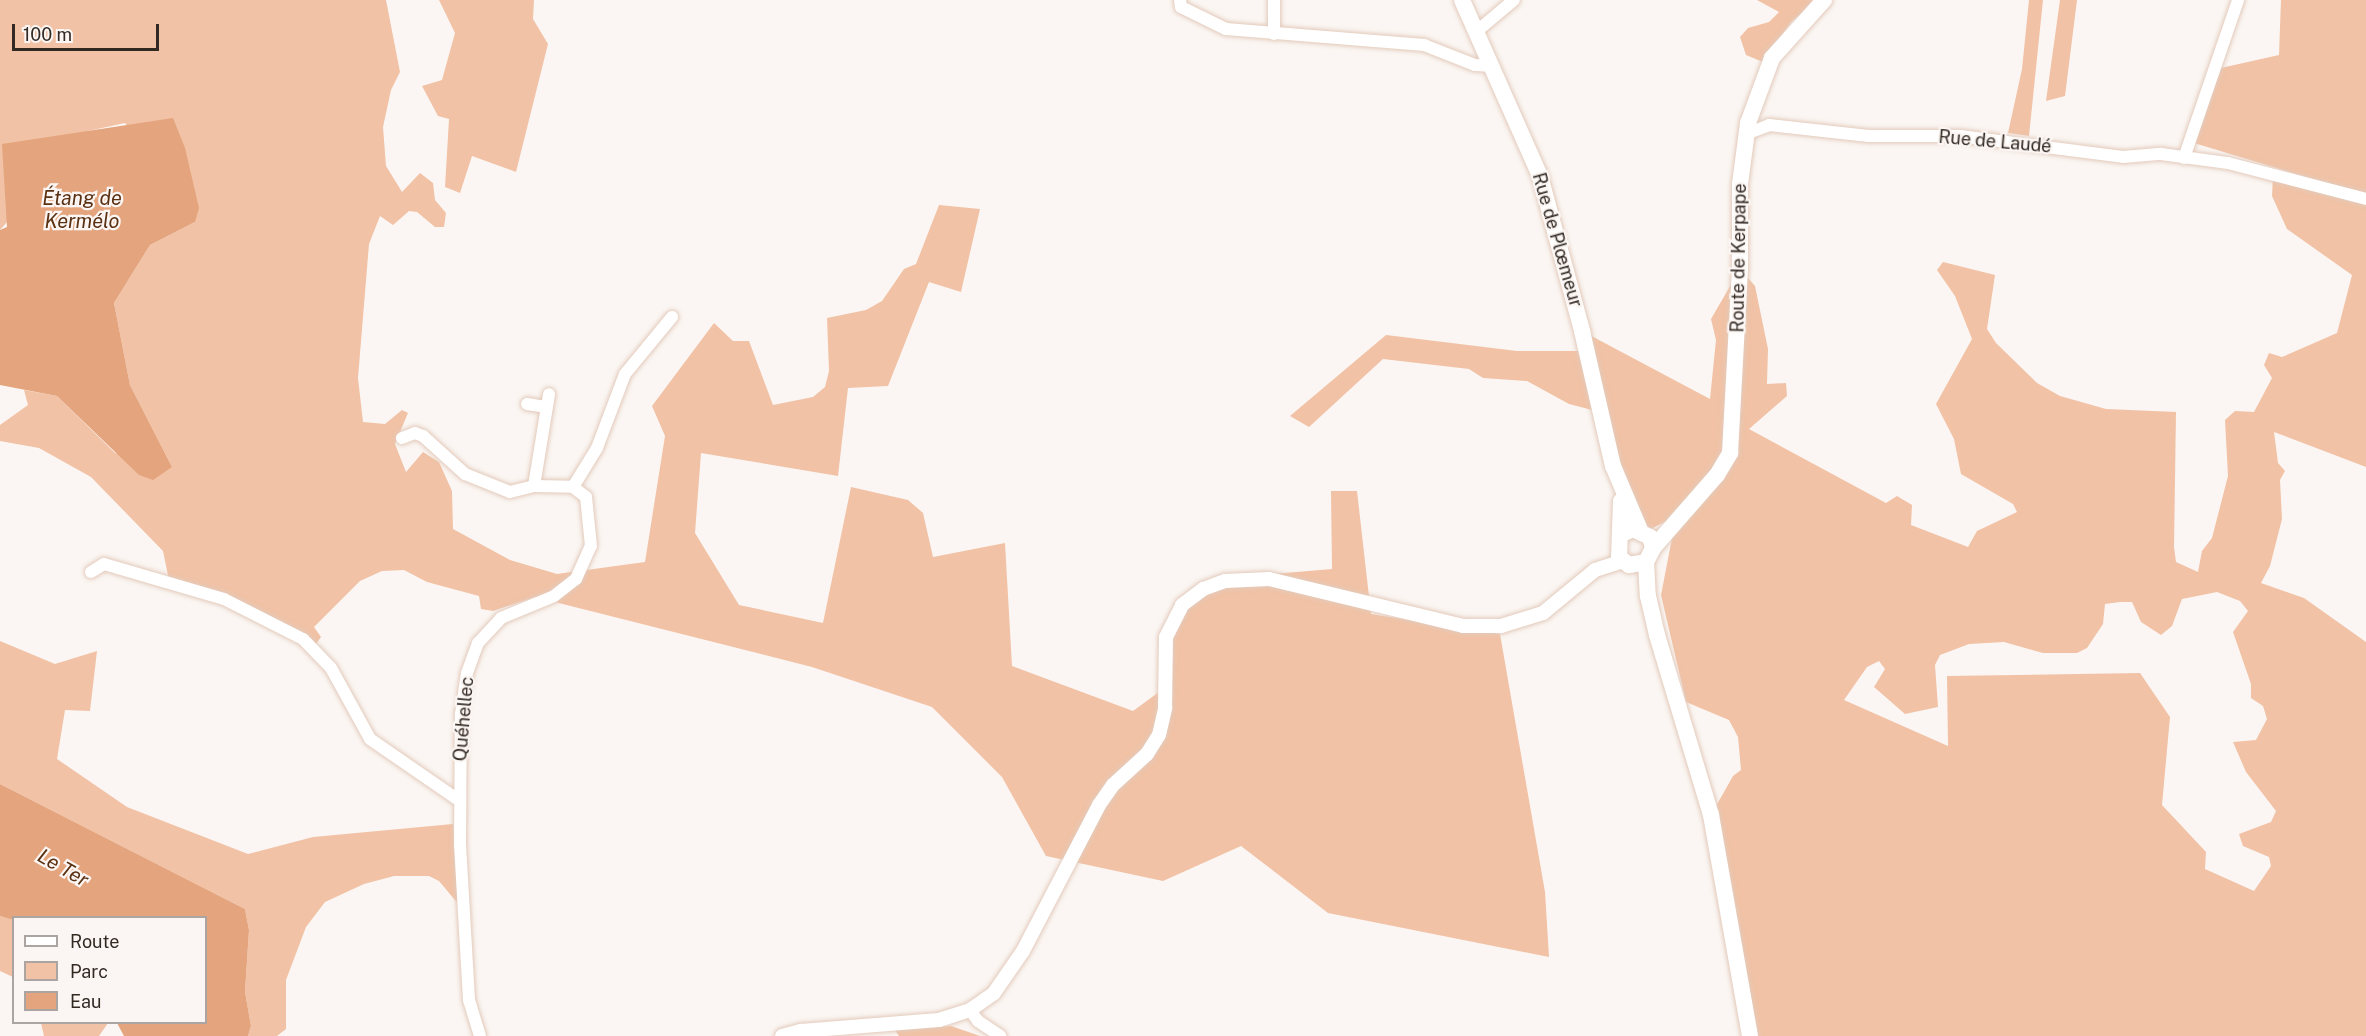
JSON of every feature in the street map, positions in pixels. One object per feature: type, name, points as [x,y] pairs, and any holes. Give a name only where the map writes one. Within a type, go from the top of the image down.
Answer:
[{"type":"main road","name":"Rue de Plœmeur","points":[[1462,0],[1540,176],[1621,491],[1646,543]]},
{"type":"main road","name":"Route de Kerpape","points":[[1646,543],[1673,520],[1717,475],[1732,444],[1740,184],[1746,134],[1751,111],[1772,58],[1824,0]]},
{"type":"main road","name":"Rue de Plœmeur","points":[[1619,539],[1621,491]]},
{"type":"main road","points":[[1646,543],[1619,539],[1626,563],[1648,596]]},
{"type":"main road","points":[[1626,563],[1646,543]]},
{"type":"main road","points":[[1646,543],[1648,596],[1711,815],[1750,1036]]},
{"type":"street","points":[[1180,0],[1181,7],[1226,28],[1274,34],[1401,42],[1457,56],[1475,65],[1492,66]]},
{"type":"street","points":[[1274,0],[1274,34]]},
{"type":"street","points":[[1477,31],[1514,0]]},
{"type":"street","points":[[2184,158],[2208,95],[2222,39],[2238,3]]},
{"type":"street","points":[[1457,56],[1485,48]]},
{"type":"street","points":[[1751,111],[1769,125]]},
{"type":"street","name":"Rue de Laudé","points":[[1746,134],[1769,125],[1868,136],[1960,135],[2123,157],[2161,154],[2228,163],[2366,199]]},
{"type":"street","points":[[402,438],[415,433],[423,436],[465,474],[510,492],[534,486],[573,487],[597,448],[626,374],[672,317]]},
{"type":"street","points":[[534,486],[549,394]]},
{"type":"street","points":[[526,404],[547,407]]},
{"type":"street","name":"Quéhellec","points":[[480,1036],[469,1000],[460,801],[461,714],[467,673],[478,643],[501,618],[554,596],[576,579],[591,546],[586,497],[573,487]]},
{"type":"street","points":[[1513,622],[1558,595],[1619,539]]},
{"type":"street","points":[[782,1036],[801,1031],[939,1020],[970,1010],[1008,978],[1099,805],[1113,785],[1147,754],[1159,735],[1165,708],[1166,637],[1175,614],[1190,598],[1217,582],[1269,579],[1463,626],[1513,622],[1543,613],[1595,570],[1626,563]]},
{"type":"street","points":[[91,572],[104,564],[224,599],[303,639],[331,668],[370,739],[460,801]]},
{"type":"street","points":[[970,1010],[978,1021],[1000,1036]]},
{"type":"green space","points":[[0,0],[386,0],[400,72],[391,90],[383,127],[386,166],[402,192],[420,173],[433,183],[435,200],[446,213],[444,227],[435,227],[417,212],[409,211],[393,225],[380,216],[369,244],[358,378],[363,422],[385,424],[402,410],[408,413],[395,444],[406,472],[423,452],[439,462],[452,491],[453,529],[510,560],[557,574],[645,562],[665,436],[652,406],[714,323],[733,341],[749,341],[773,405],[813,397],[825,387],[829,371],[827,318],[866,310],[882,301],[904,269],[916,264],[939,205],[980,209],[961,292],[929,282],[888,386],[848,388],[838,476],[701,453],[695,533],[739,605],[823,623],[851,487],[908,500],[923,513],[933,557],[1005,543],[1012,666],[1133,711],[1159,692],[1180,600],[1238,577],[1332,569],[1331,491],[1357,491],[1371,614],[1500,634],[1545,892],[1549,957],[1328,913],[1241,846],[1163,881],[1046,856],[1002,777],[932,707],[812,667],[535,597],[493,611],[481,609],[479,596],[427,582],[404,570],[382,571],[360,581],[314,627],[321,637],[314,647],[255,614],[170,585],[163,551],[91,477],[39,448],[0,441],[0,425],[28,405],[24,390],[57,396],[115,453],[172,467],[130,385],[114,303],[150,245],[195,222],[125,123],[88,131],[0,230]]},
{"type":"green space","points":[[439,0],[534,0],[533,19],[548,44],[516,172],[472,156],[460,193],[445,187],[449,119],[438,116],[422,86],[442,80],[455,33]]},
{"type":"green space","points":[[1757,0],[1817,0],[1791,22],[1763,62],[1746,55],[1740,37],[1748,28],[1769,22],[1779,12]]},
{"type":"green space","points":[[2029,0],[2043,0],[2029,136],[2008,133],[2022,69]]},
{"type":"green space","points":[[2060,0],[2077,0],[2065,96],[2046,101]]},
{"type":"green space","points":[[2281,0],[2366,0],[2366,195],[2194,143],[2221,68],[2279,55]]},
{"type":"green space","points":[[2273,175],[2366,199],[2366,467],[2274,432],[2278,463],[2285,471],[2280,480],[2282,519],[2270,566],[2261,583],[2304,598],[2366,642],[2366,1036],[1758,1036],[1711,815],[1733,776],[1741,770],[1738,737],[1729,720],[1686,702],[1661,595],[1674,528],[1666,521],[1651,529],[1640,521],[1600,412],[1569,404],[1527,381],[1483,378],[1469,369],[1383,359],[1309,427],[1290,416],[1386,335],[1517,351],[1587,351],[1582,331],[1710,399],[1716,340],[1711,319],[1740,269],[1755,286],[1768,349],[1767,384],[1786,383],[1787,396],[1749,429],[1886,503],[1897,496],[1912,505],[1911,525],[1968,547],[1977,531],[2017,512],[2013,504],[1961,474],[1954,439],[1936,404],[1972,339],[1955,296],[1937,270],[1943,262],[1995,275],[1987,329],[1996,343],[2037,383],[2060,396],[2106,409],[2176,412],[2174,547],[2176,562],[2198,572],[2202,551],[2212,538],[2228,476],[2225,420],[2235,411],[2254,412],[2272,378],[2264,365],[2269,353],[2282,357],[2337,333],[2352,275],[2287,229],[2272,196]],"holes":[[[2217,592],[2240,601],[2248,611],[2233,632],[2251,684],[2251,698],[2263,706],[2267,719],[2256,740],[2233,742],[2246,772],[2276,811],[2271,822],[2239,834],[2243,846],[2269,857],[2271,866],[2254,891],[2205,869],[2206,852],[2162,805],[2170,717],[2140,673],[1947,676],[1948,746],[1844,700],[1867,667],[1879,661],[1885,669],[1874,687],[1905,714],[1938,707],[1935,665],[1940,655],[1969,644],[2004,642],[2043,653],[2077,653],[2087,648],[2103,624],[2105,604],[2132,602],[2141,622],[2161,635],[2172,626],[2182,599]]]},
{"type":"green space","points":[[0,641],[55,664],[97,651],[90,711],[65,710],[57,759],[127,807],[248,854],[313,837],[453,824],[460,906],[439,881],[429,876],[394,876],[364,884],[325,902],[306,927],[286,980],[286,1029],[277,1036],[248,1036],[251,1026],[245,992],[249,930],[245,909],[0,784]]},
{"type":"green space","points":[[0,916],[12,920],[12,977],[0,971]]},
{"type":"green space","points":[[41,1024],[107,1024],[99,1036],[44,1036]]},
{"type":"green space","points":[[951,1026],[980,1036],[899,1036],[895,1030]]},
{"type":"water","name":"Étang de Kermélo","points":[[173,118],[185,148],[199,208],[195,222],[150,245],[114,303],[130,385],[172,467],[153,480],[139,475],[57,396],[0,385],[0,230],[7,227],[2,144]]},
{"type":"water","name":"Le Ter","points":[[0,784],[245,909],[249,930],[245,992],[251,1026],[248,1036],[124,1036],[118,1024],[207,1024],[207,916],[12,916],[12,920],[0,916]]}]
